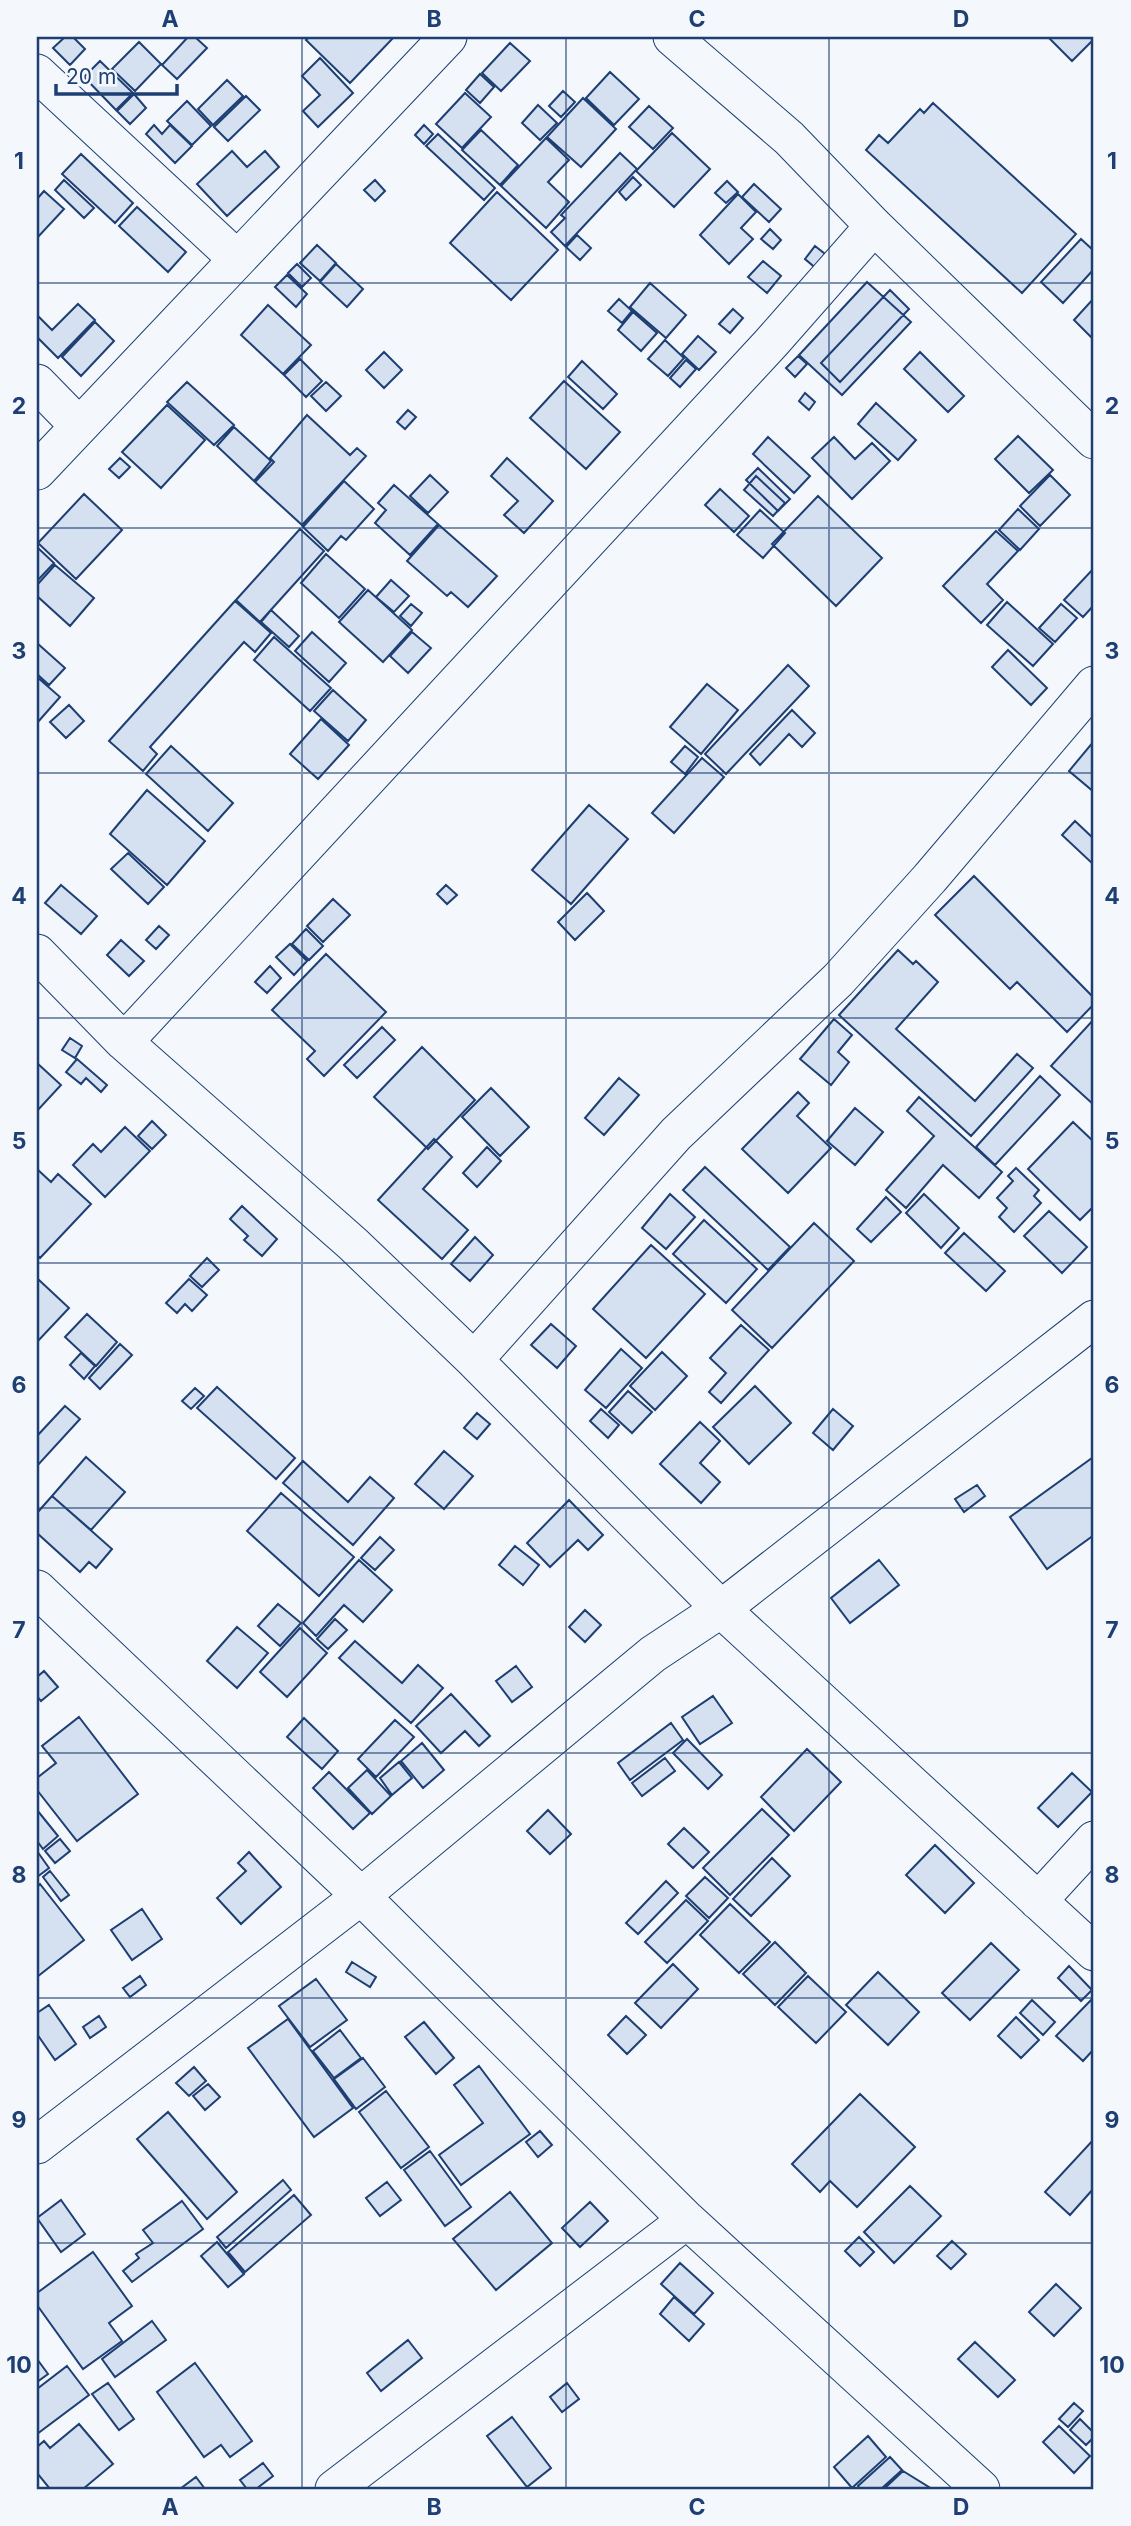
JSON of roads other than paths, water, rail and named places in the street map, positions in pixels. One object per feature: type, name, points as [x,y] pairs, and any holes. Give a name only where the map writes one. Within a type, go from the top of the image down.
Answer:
[{"type":"street","points":[[37,471],[448,37]]},
{"type":"street","points":[[672,37],[789,138],[874,226],[1094,440]]},
{"type":"street","points":[[37,73],[236,258]]},
{"type":"street","points":[[124,1042],[771,343],[874,226]]},
{"type":"street","points":[[37,383],[79,426]]},
{"type":"street","points":[[474,1360],[676,1135],[838,980],[930,878],[1094,685]]},
{"type":"street","points":[[37,953],[124,1042],[354,1244],[474,1360],[721,1609],[1094,1952]]},
{"type":"street","points":[[37,2145],[361,1896],[653,1654],[721,1609],[1094,1319]]},
{"type":"street","points":[[43,1606],[361,1896],[687,2220],[981,2489]]},
{"type":"street","points":[[1038,1901],[1094,1840]]},
{"type":"street","points":[[334,2489],[687,2220]]}]
